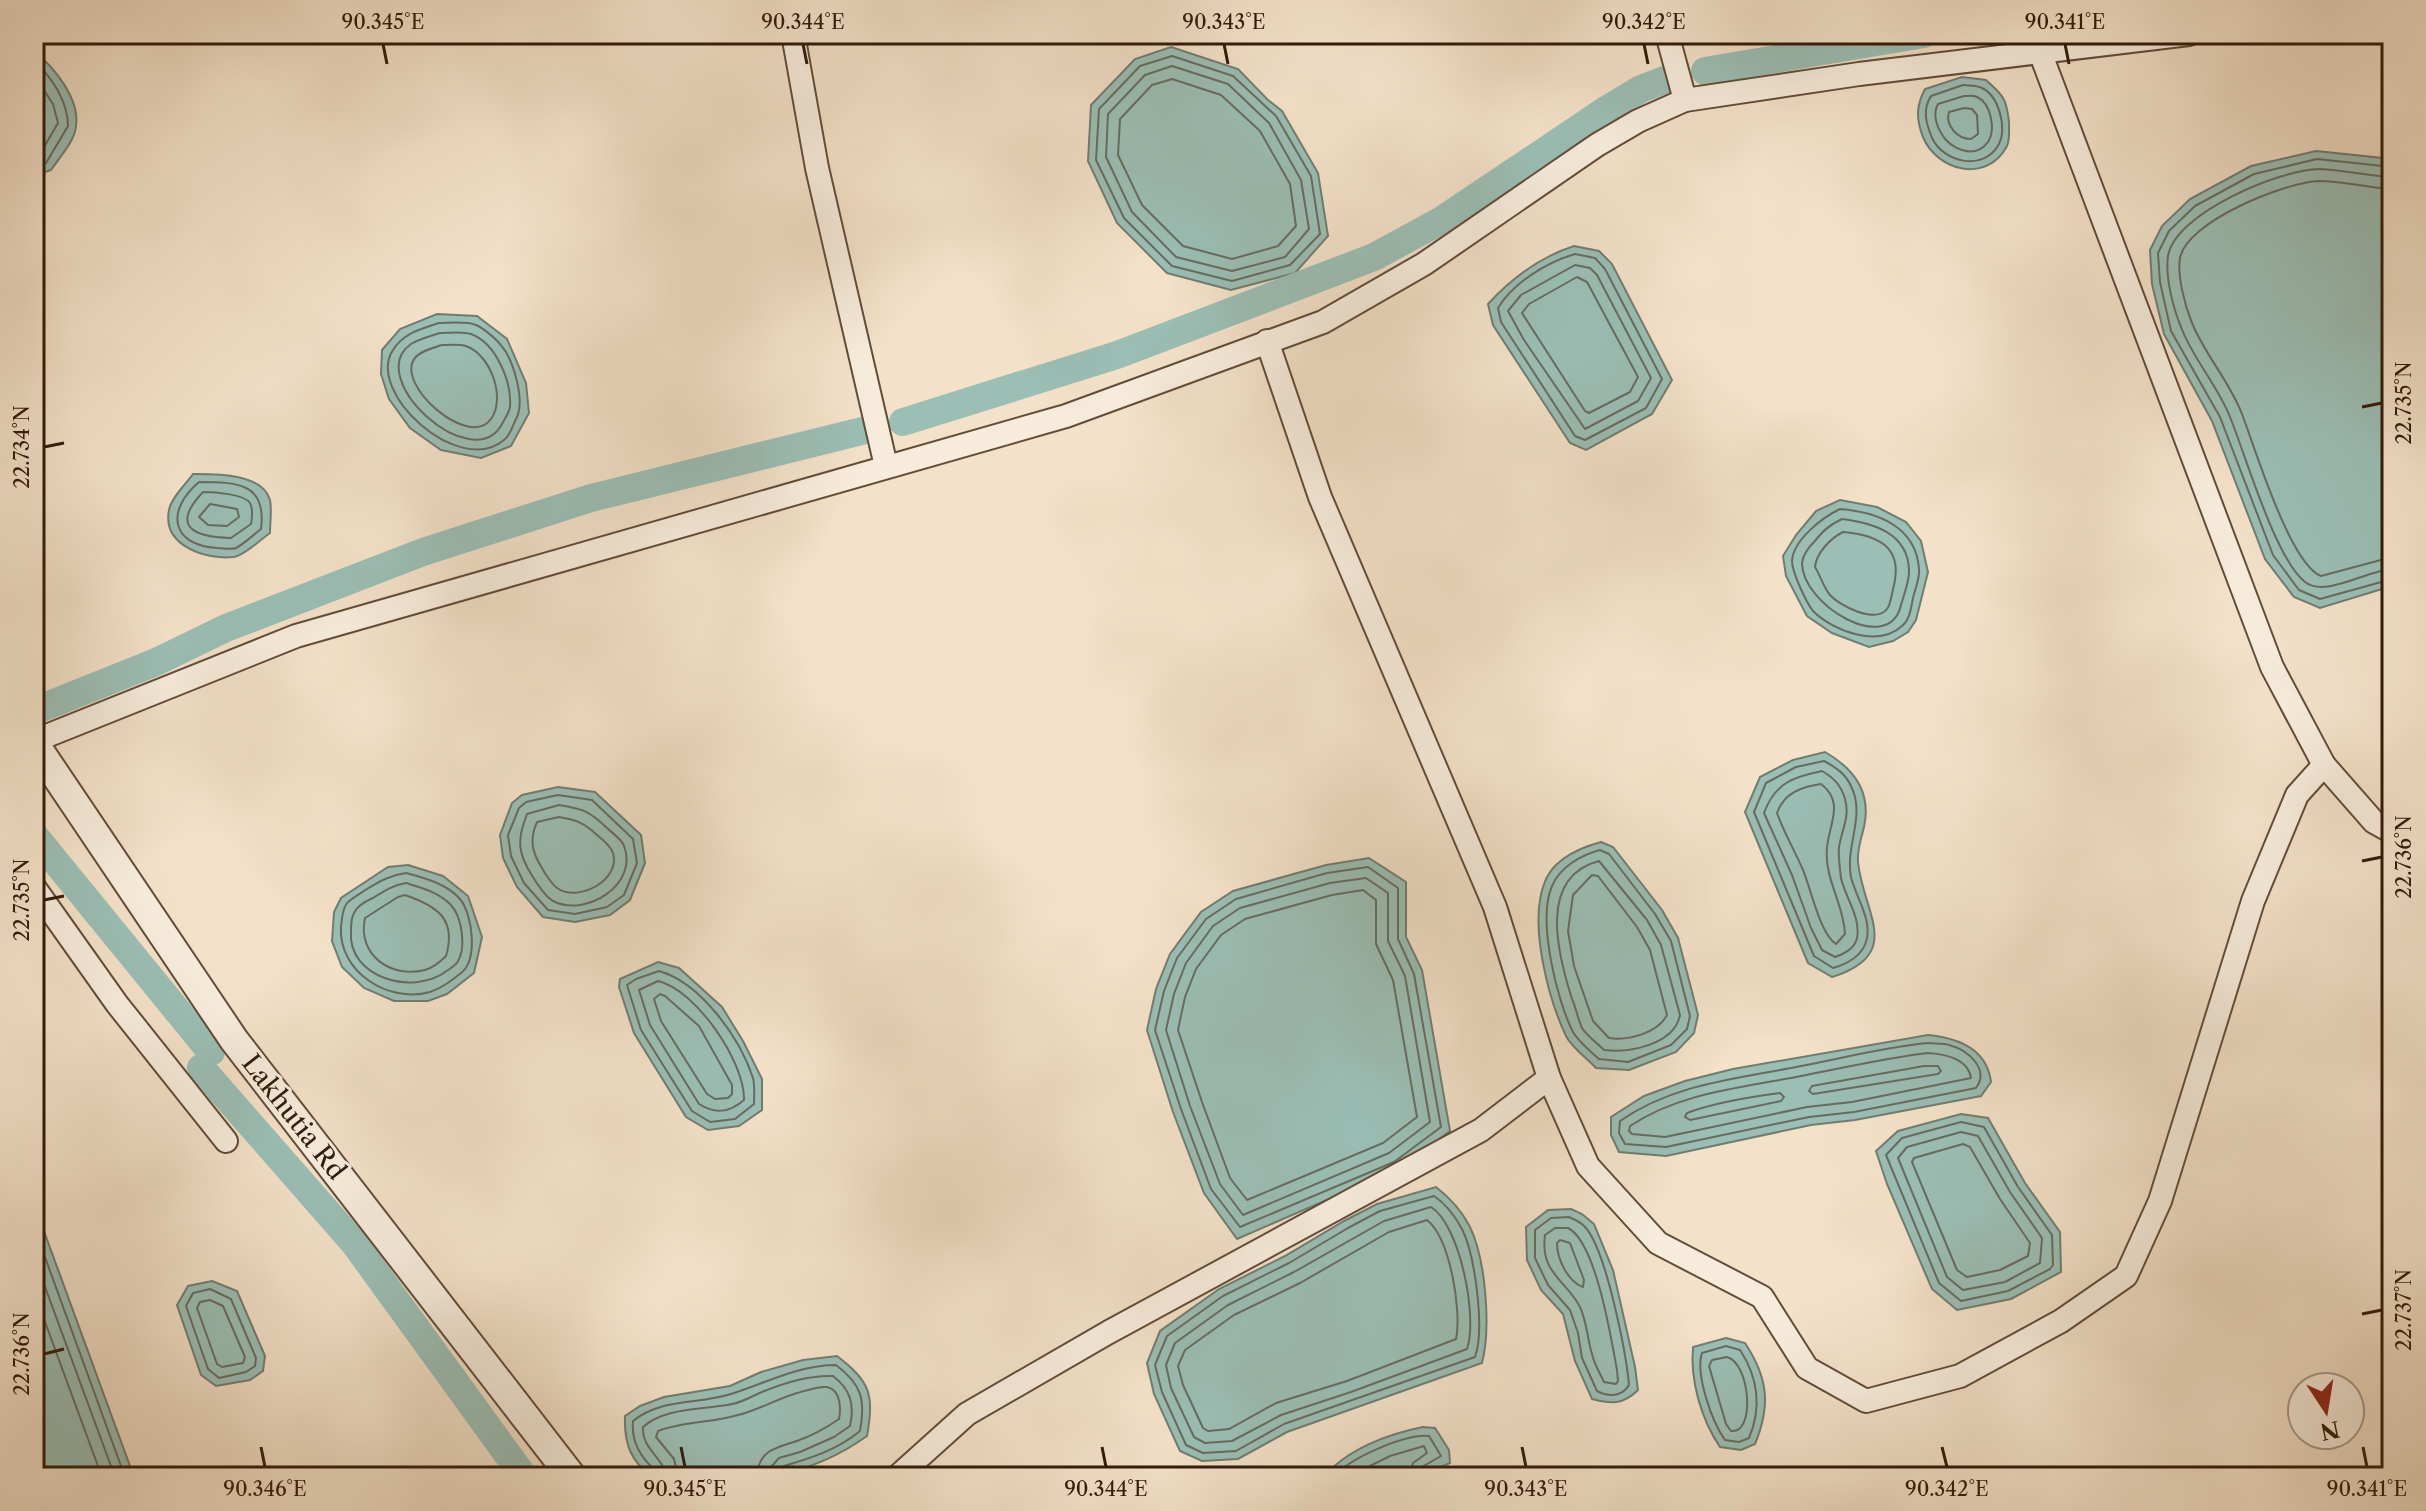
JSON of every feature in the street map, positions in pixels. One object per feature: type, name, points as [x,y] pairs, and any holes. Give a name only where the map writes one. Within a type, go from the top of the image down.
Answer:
[{"type":"street","points":[[793,34],[817,168],[886,466]]},
{"type":"street","points":[[1667,34],[1685,100]]},
{"type":"street","points":[[34,742],[296,636],[1066,416],[1323,322],[1424,264],[1597,145],[1638,121],[1685,100],[1859,74],[2189,34]]},
{"type":"street","points":[[2040,52],[2272,667],[2324,765],[2374,822],[2392,832]]},
{"type":"street","points":[[1267,341],[1320,497],[1495,907],[1549,1078],[1588,1166],[1658,1243],[1762,1297],[1807,1368],[1866,1401],[1960,1376],[2061,1321],[2126,1276],[2160,1201],[2253,901],[2297,795],[2324,765]]},
{"type":"street","name":"Lakhutia Rd","points":[[34,742],[234,1040],[572,1477]]},
{"type":"street","points":[[34,887],[117,1004],[226,1141]]},
{"type":"street","points":[[897,1477],[967,1414],[1109,1332],[1481,1130],[1549,1078]]},
{"type":"water","points":[[1171,47],[1238,69],[1282,111],[1318,173],[1328,236],[1295,273],[1231,290],[1167,273],[1117,223],[1088,161],[1091,105],[1135,59]]},
{"type":"water","points":[[34,51],[64,84],[74,105],[76,126],[73,138],[51,170],[34,176]]},
{"type":"water","points":[[1962,77],[1986,80],[2003,98],[2008,116],[2007,146],[1998,158],[1975,169],[1950,165],[1939,158],[1923,137],[1918,118],[1925,89]]},
{"type":"water","points":[[2316,151],[2392,159],[2392,586],[2320,608],[2294,597],[2265,559],[2212,421],[2164,334],[2152,284],[2150,250],[2162,226],[2190,199],[2251,166]]},
{"type":"water","points":[[1574,246],[1599,251],[1612,264],[1672,380],[1652,414],[1586,450],[1570,443],[1493,325],[1488,304],[1527,269]]},
{"type":"water","points":[[437,314],[477,316],[507,339],[526,383],[529,413],[511,446],[481,458],[441,450],[410,428],[389,399],[381,374],[382,350],[400,329]]},
{"type":"water","points":[[193,474],[237,477],[258,485],[270,500],[270,533],[234,557],[211,556],[188,548],[172,533],[169,510]]},
{"type":"water","points":[[1840,500],[1877,507],[1906,522],[1921,541],[1928,572],[1916,620],[1908,632],[1893,641],[1869,647],[1832,633],[1807,616],[1786,576],[1783,556],[1796,535],[1816,511]]},
{"type":"water","points":[[1825,752],[1852,773],[1863,792],[1866,814],[1858,862],[1874,930],[1874,944],[1868,956],[1854,968],[1832,977],[1808,963],[1745,812],[1760,777],[1793,760]]},
{"type":"water","points":[[558,787],[595,792],[641,835],[645,863],[630,900],[610,915],[575,922],[543,917],[517,887],[503,858],[500,835],[512,803],[522,795]]},
{"type":"water","points":[[1601,842],[1613,847],[1662,910],[1678,938],[1698,1015],[1694,1033],[1676,1052],[1629,1070],[1596,1068],[1569,1040],[1547,982],[1540,940],[1540,901],[1548,876],[1567,856]]},
{"type":"water","points":[[1369,858],[1406,882],[1406,937],[1422,970],[1450,1131],[1398,1169],[1237,1239],[1204,1193],[1173,1112],[1147,1030],[1156,989],[1170,954],[1201,912],[1233,891],[1326,865]]},
{"type":"water","points":[[408,865],[443,876],[468,896],[482,937],[474,973],[447,994],[428,1001],[394,1001],[364,988],[342,967],[332,941],[334,912],[341,898],[388,867]]},
{"type":"water","points":[[658,962],[679,968],[722,1007],[762,1079],[762,1110],[739,1126],[708,1130],[686,1117],[634,1033],[619,987],[620,979]]},
{"type":"water","points":[[1928,1035],[1961,1042],[1984,1061],[1991,1082],[1981,1096],[1855,1120],[1811,1125],[1666,1156],[1619,1152],[1611,1135],[1611,1117],[1644,1096],[1685,1081],[1733,1069]]},
{"type":"water","points":[[1961,1114],[1988,1118],[2025,1183],[2060,1232],[2061,1272],[2011,1299],[1957,1310],[1932,1289],[1876,1151],[1898,1131]]},
{"type":"water","points":[[1436,1187],[1455,1204],[1475,1239],[1485,1293],[1486,1331],[1482,1363],[1287,1432],[1238,1459],[1202,1461],[1180,1451],[1154,1394],[1147,1363],[1160,1331],[1219,1289],[1285,1256],[1344,1221],[1377,1204]]},
{"type":"water","points":[[34,1204],[134,1477],[34,1477]]},
{"type":"water","points":[[1571,1209],[1594,1224],[1613,1270],[1638,1390],[1622,1401],[1592,1399],[1575,1361],[1563,1314],[1541,1290],[1527,1260],[1526,1227],[1548,1210]]},
{"type":"water","points":[[212,1281],[237,1291],[265,1356],[263,1371],[250,1380],[216,1386],[201,1375],[177,1305],[188,1286]]},
{"type":"water","points":[[1726,1338],[1745,1343],[1759,1368],[1765,1392],[1763,1417],[1755,1444],[1741,1450],[1720,1447],[1713,1436],[1702,1412],[1693,1373],[1693,1347]]},
{"type":"water","points":[[837,1356],[863,1382],[870,1400],[867,1436],[840,1453],[790,1472],[712,1478],[654,1477],[639,1465],[630,1451],[625,1416],[640,1406],[664,1397],[730,1386],[761,1372],[803,1360]]},
{"type":"water","points":[[1423,1427],[1435,1428],[1449,1450],[1450,1463],[1418,1477],[1324,1477],[1344,1458],[1369,1444]]},
{"type":"waterway","points":[[1705,71],[1924,34]]},
{"type":"waterway","points":[[903,422],[1117,355],[1374,257],[1442,220],[1606,110],[1641,89],[1667,79]]},
{"type":"waterway","points":[[34,711],[156,662],[226,628],[423,552],[591,498],[862,431]]},
{"type":"waterway","points":[[34,835],[211,1052]]},
{"type":"waterway","points":[[201,1068],[355,1244],[524,1477]]}]
